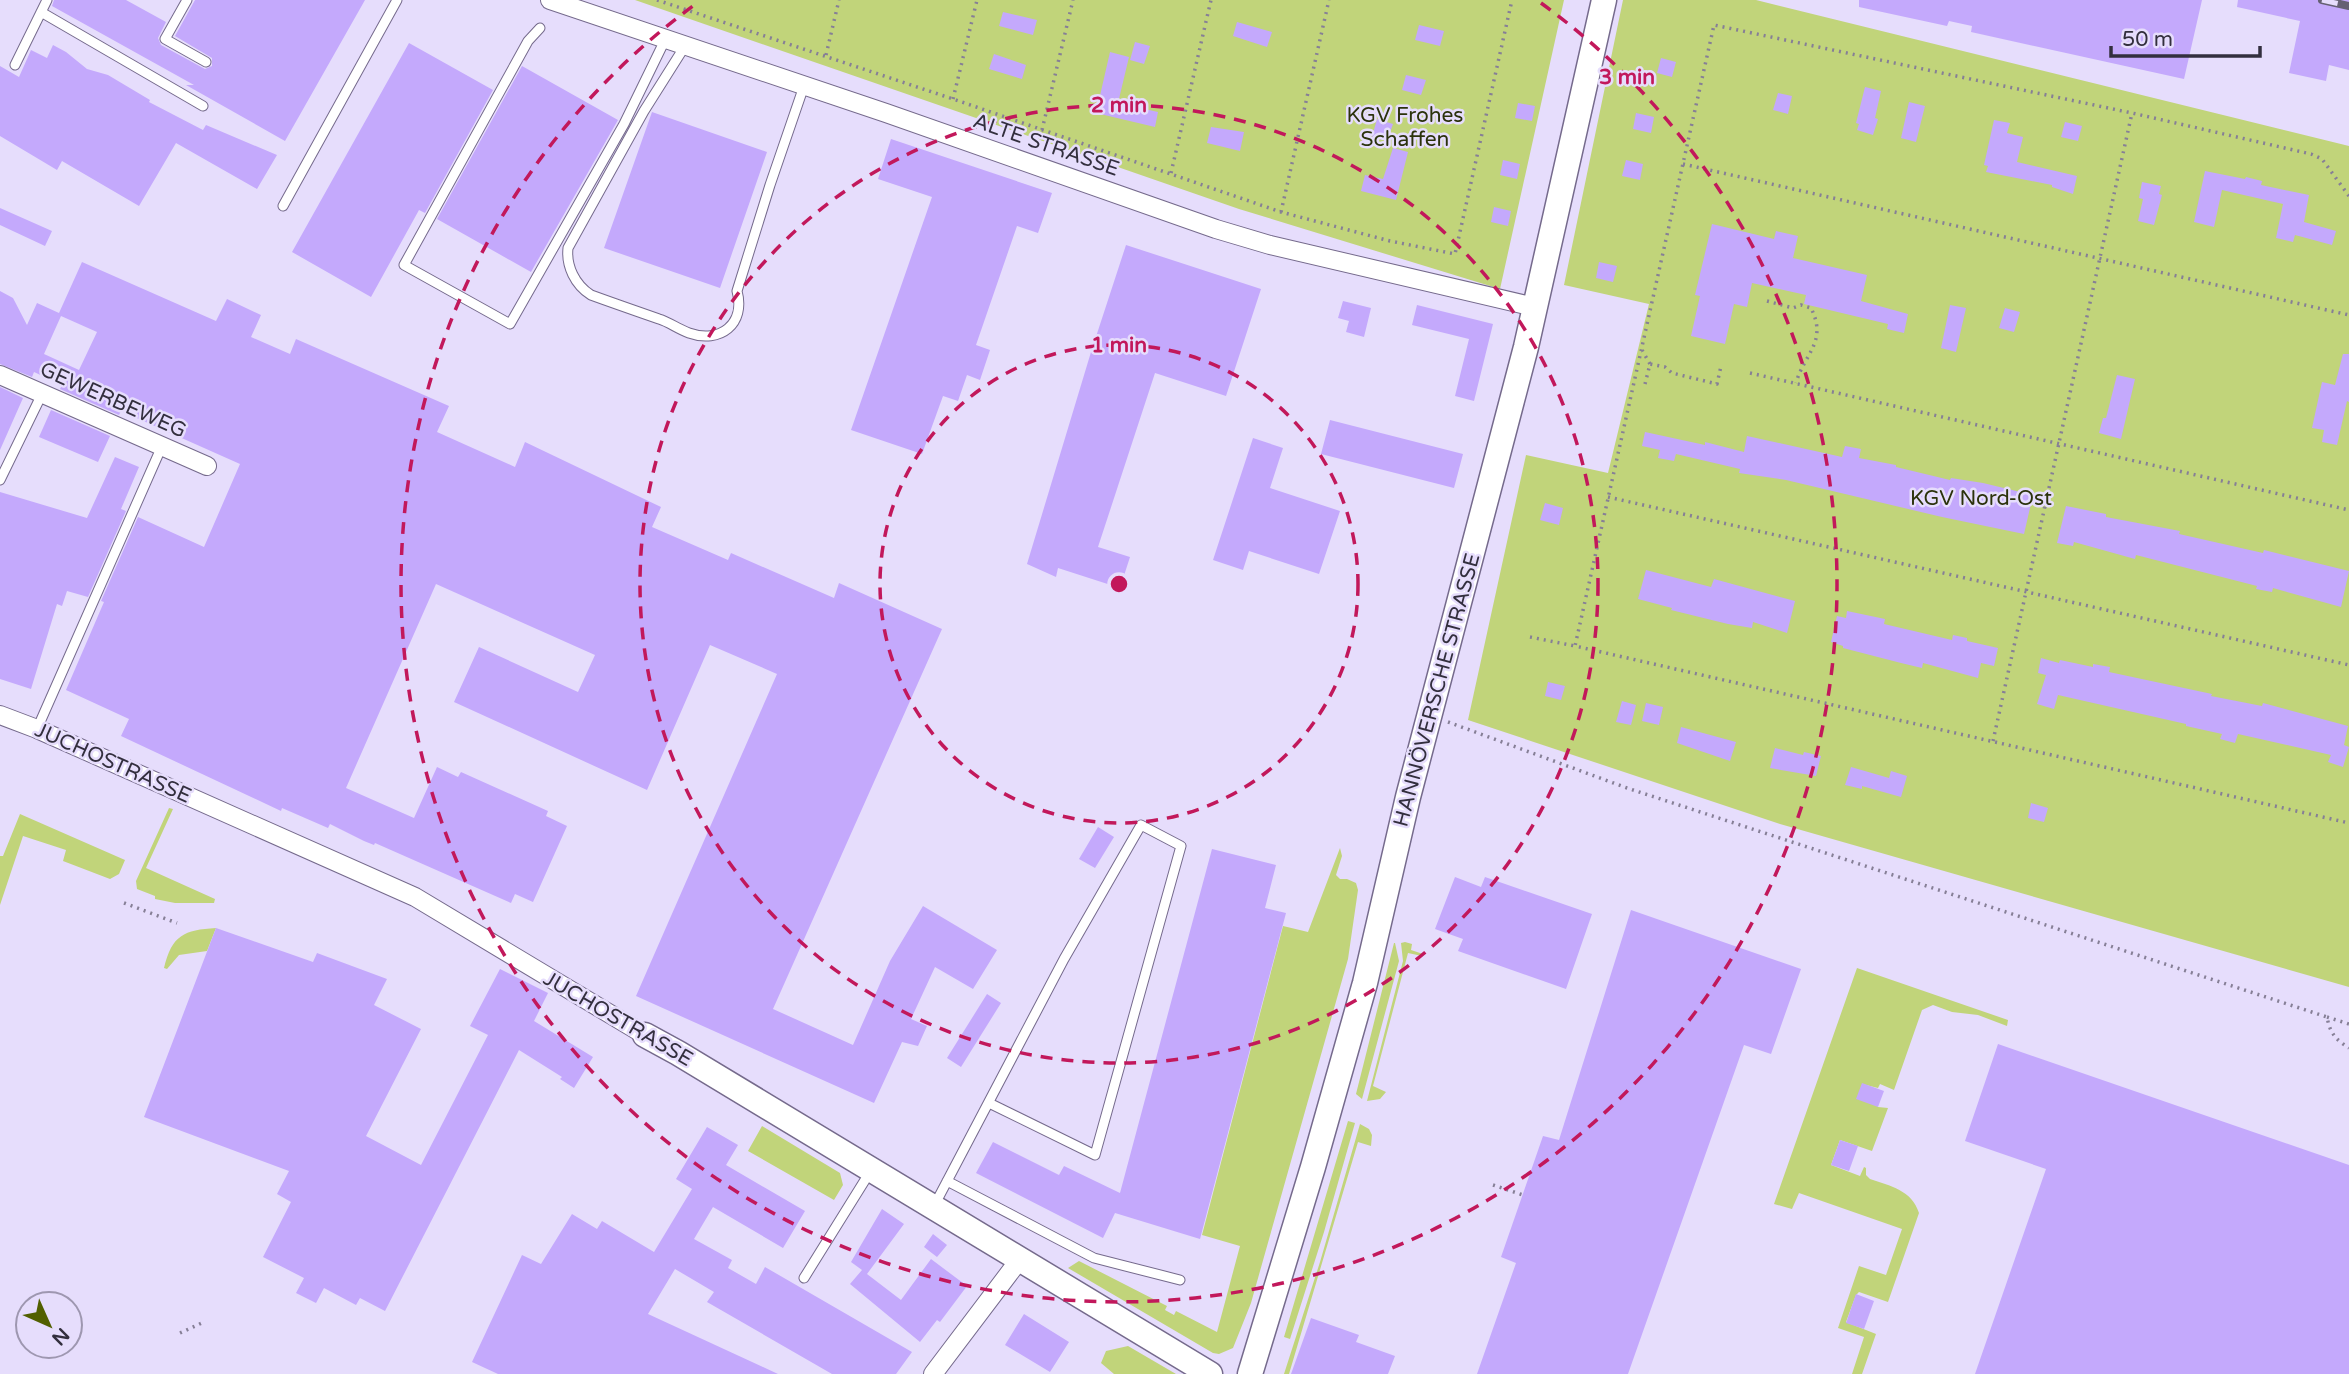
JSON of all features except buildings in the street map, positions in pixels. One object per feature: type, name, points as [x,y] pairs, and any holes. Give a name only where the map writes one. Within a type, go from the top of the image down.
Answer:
[{"type":"main road","name":"HANNÖVERSCHE STRASSE","points":[[1250,1374],[1333,1101],[1364,983],[1405,810],[1507,424],[1604,0]]},
{"type":"main road","name":"JUCHOSTRASSE","points":[[645,1035],[1210,1374]]},
{"type":"street","name":"ALTE STRASSE","points":[[550,0],[1227,232],[1535,307]]},
{"type":"street","name":"GEWERBEWEG","points":[[0,375],[207,466]]},
{"type":"street","name":"JUCHOSTRASSE","points":[[0,715],[415,897],[645,1035]]},
{"type":"street","points":[[933,1374],[1020,1259]]},
{"type":"lane","points":[[15,65],[47,0]]},
{"type":"lane","points":[[187,0],[165,39],[206,62]]},
{"type":"lane","points":[[283,206],[397,0]]},
{"type":"lane","points":[[41,12],[203,106]]},
{"type":"lane","points":[[540,28],[528,41],[404,265],[510,324],[624,124],[665,40]]},
{"type":"lane","points":[[685,46],[568,248],[567,258],[575,279],[582,290],[590,295],[667,321],[688,332],[709,336],[720,334],[733,324],[740,312],[737,291],[769,185],[804,86]]},
{"type":"lane","points":[[0,480],[42,394]]},
{"type":"lane","points":[[37,729],[162,446]]},
{"type":"lane","points":[[933,1207],[1064,959],[1140,825],[1181,846],[1095,1155],[989,1103]]},
{"type":"lane","points":[[804,1278],[871,1170]]},
{"type":"lane","points":[[947,1181],[1094,1258],[1180,1280]]},
{"type":"path","points":[[657,0],[826,55],[1281,212],[1390,241],[1455,254],[1512,0]]},
{"type":"path","points":[[676,6],[677,0]]},
{"type":"path","points":[[826,55],[839,0]]},
{"type":"path","points":[[953,99],[977,0]]},
{"type":"path","points":[[1042,130],[1073,0]]},
{"type":"path","points":[[1171,173],[1211,0]]},
{"type":"path","points":[[1281,212],[1329,0]]},
{"type":"path","points":[[1575,646],[1714,25],[2132,113],[2311,154],[2322,159],[2349,196]]},
{"type":"path","points":[[1993,741],[2132,113]]},
{"type":"path","points":[[1683,164],[2349,315]]},
{"type":"path","points":[[1767,301],[1793,308],[1801,305],[1811,308],[1817,320],[1810,357],[1799,371],[1796,383]]},
{"type":"path","points":[[1641,348],[1650,364],[1645,384]]},
{"type":"path","points":[[1650,364],[1665,367],[1672,374],[1717,384],[1721,366]]},
{"type":"path","points":[[1750,373],[2349,510]]},
{"type":"path","points":[[1608,497],[2349,665]]},
{"type":"path","points":[[1530,637],[2349,823]]},
{"type":"path","points":[[1430,715],[1627,788],[2349,1024]]},
{"type":"path","points":[[124,903],[177,923]]},
{"type":"path","points":[[2327,1017],[2330,1031],[2349,1048]]},
{"type":"path","points":[[1493,1185],[1523,1195]]},
{"type":"path","points":[[180,1333],[204,1322]]},
{"type":"green space","name":"KGV Frohes Schaffen","points":[[635,0],[1564,0],[1500,289],[1239,209]]},
{"type":"green space","name":"KGV Nord-Ost","points":[[1623,0],[1756,0],[2349,146],[2349,987],[1780,824],[1468,720],[1526,455],[1608,473],[1649,304],[1564,285]]},
{"type":"green space","points":[[169,808],[173,809],[146,868],[215,899],[214,903],[175,903],[155,899],[155,896],[137,889],[136,881]]},
{"type":"green space","points":[[20,814],[125,860],[119,874],[110,879],[63,861],[66,850],[23,836],[0,905],[0,856],[3,856]]},
{"type":"green space","points":[[1340,848],[1342,856],[1336,875],[1340,879],[1356,883],[1358,890],[1348,959],[1251,1303],[1233,1348],[1219,1354],[1213,1353],[1068,1268],[1079,1261],[1167,1306],[1165,1310],[1174,1315],[1176,1311],[1217,1332],[1240,1246],[1202,1235],[1283,926],[1308,932]]},
{"type":"green space","points":[[216,928],[207,951],[179,955],[167,969],[164,968],[171,948],[181,936],[196,930]]},
{"type":"green space","points":[[1394,943],[1399,961],[1362,1099],[1356,1094]]},
{"type":"green space","points":[[1401,943],[1412,944],[1411,950],[1423,954],[1408,953],[1373,1086],[1386,1092],[1380,1099],[1367,1101],[1403,961]]},
{"type":"green space","points":[[1857,968],[2008,1020],[2007,1026],[1978,1015],[1952,1012],[1933,1005],[1922,1010],[1894,1090],[1880,1084],[1878,1088],[1862,1084],[1878,1107],[1888,1108],[1872,1151],[1840,1140],[1831,1165],[1860,1176],[1864,1167],[1866,1168],[1866,1175],[1870,1179],[1906,1194],[1919,1213],[1888,1302],[1859,1292],[1856,1295],[1846,1322],[1876,1334],[1862,1374],[1852,1374],[1864,1337],[1838,1328],[1859,1266],[1886,1275],[1902,1229],[1799,1193],[1792,1209],[1774,1204]]},
{"type":"green space","points":[[1348,1121],[1355,1123],[1290,1339],[1284,1337]]},
{"type":"green space","points":[[1360,1124],[1369,1129],[1372,1135],[1371,1146],[1358,1142],[1289,1374],[1284,1374],[1320,1262]]},
{"type":"green space","points":[[762,1126],[840,1173],[843,1185],[834,1200],[748,1151]]},
{"type":"green space","points":[[1128,1346],[1176,1374],[1114,1374],[1101,1363],[1106,1351]]},
{"type":"railway","points":[[2322,0],[2349,6]]}]
